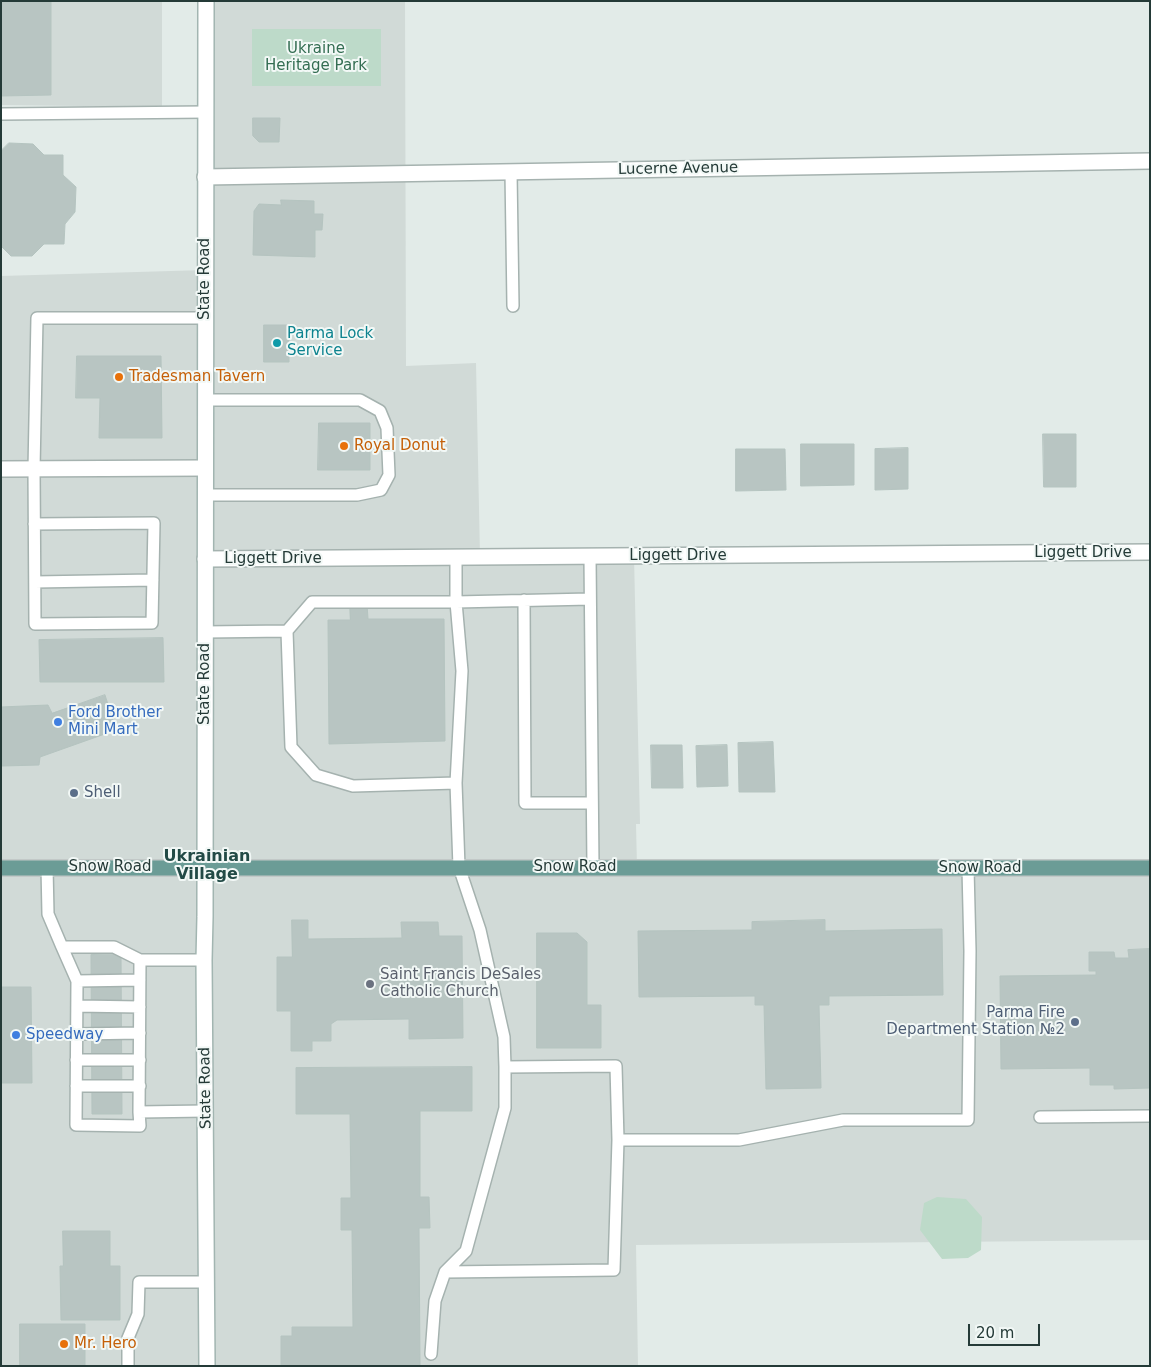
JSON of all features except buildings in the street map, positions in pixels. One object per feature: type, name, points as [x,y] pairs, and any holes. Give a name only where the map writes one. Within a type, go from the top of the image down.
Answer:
[{"type":"main road","name":"Snow Road","points":[[1,868],[1150,868]]},
{"type":"street","name":"State Road","points":[[206,1],[206,867],[204,960],[207,1366]]},
{"type":"street","name":"Lucerne Avenue","points":[[206,177],[1150,161]]},
{"type":"street","points":[[1,469],[206,468]]},
{"type":"street","name":"Liggett Drive","points":[[206,560],[1150,552]]},
{"type":"lane","points":[[1,114],[206,112]]},
{"type":"lane","points":[[511,172],[513,306]]},
{"type":"lane","points":[[34,524],[154,523],[152,623],[35,624],[34,524],[34,469],[36,318],[206,318]]},
{"type":"lane","points":[[206,400],[360,400],[380,411],[387,428],[389,475],[380,490],[357,495],[206,495]]},
{"type":"lane","points":[[590,557],[593,867]]},
{"type":"lane","points":[[432,1360],[435,1301],[445,1272],[466,1251],[505,1108],[504,1037],[480,930],[459,867],[456,783],[462,671],[456,602],[456,558]]},
{"type":"lane","points":[[35,582],[153,580]]},
{"type":"lane","points":[[456,783],[353,786],[316,775],[291,747],[287,631],[312,602],[456,602],[590,599]]},
{"type":"lane","points":[[524,600],[525,803],[592,803]]},
{"type":"lane","points":[[206,632],[287,631]]},
{"type":"lane","points":[[47,867],[48,914],[77,981],[76,1125],[140,1126],[140,960]]},
{"type":"lane","points":[[618,1140],[740,1140],[843,1120],[968,1120],[970,951],[968,868]]},
{"type":"lane","points":[[62,947],[114,947],[140,960],[204,960]]},
{"type":"lane","points":[[77,981],[140,980]]},
{"type":"lane","points":[[77,1006],[140,1007]]},
{"type":"lane","points":[[77,1034],[140,1033]]},
{"type":"lane","points":[[76,1060],[140,1060]]},
{"type":"lane","points":[[445,1272],[614,1270],[618,1140],[616,1066],[505,1067]]},
{"type":"lane","points":[[76,1086],[140,1086]]},
{"type":"lane","points":[[139,1112],[206,1111]]},
{"type":"lane","points":[[1040,1117],[1150,1116]]},
{"type":"lane","points":[[128,1366],[128,1338],[138,1314],[139,1282],[207,1282]]},
{"type":"shaded area","points":[[1,1],[162,1],[162,107],[1,105]]},
{"type":"shaded area","points":[[206,1],[405,1],[406,366],[476,363],[480,557],[634,556],[640,824],[636,824],[637,867],[1150,868],[1150,1240],[636,1245],[638,1366],[1,1366],[1,276],[205,270]]},
{"type":"green space","name":"Ukraine Heritage Park","points":[[252,29],[381,29],[381,86],[252,86]]},
{"type":"green space","points":[[937,1197],[966,1199],[982,1217],[981,1250],[968,1258],[942,1259],[920,1230],[924,1203]]},
{"type":"place","name":"Parma Lock Service","points":[[277,343]]},
{"type":"place","name":"Tradesman Tavern","points":[[119,377]]},
{"type":"place","name":"Royal Donut","points":[[344,446]]},
{"type":"place","name":"Ford Brother Mini Mart","points":[[58,722]]},
{"type":"place","name":"Shell","points":[[74,793]]},
{"type":"place","name":"Saint Francis DeSales Catholic Church","points":[[370,984]]},
{"type":"place","name":"Parma Fire Department Station №2","points":[[1075,1022]]},
{"type":"place","name":"Speedway","points":[[16,1035]]},
{"type":"place","name":"Mr. Hero","points":[[64,1344]]},
{"type":"district","name":"Ukrainian Village","points":[[207,866]]}]
